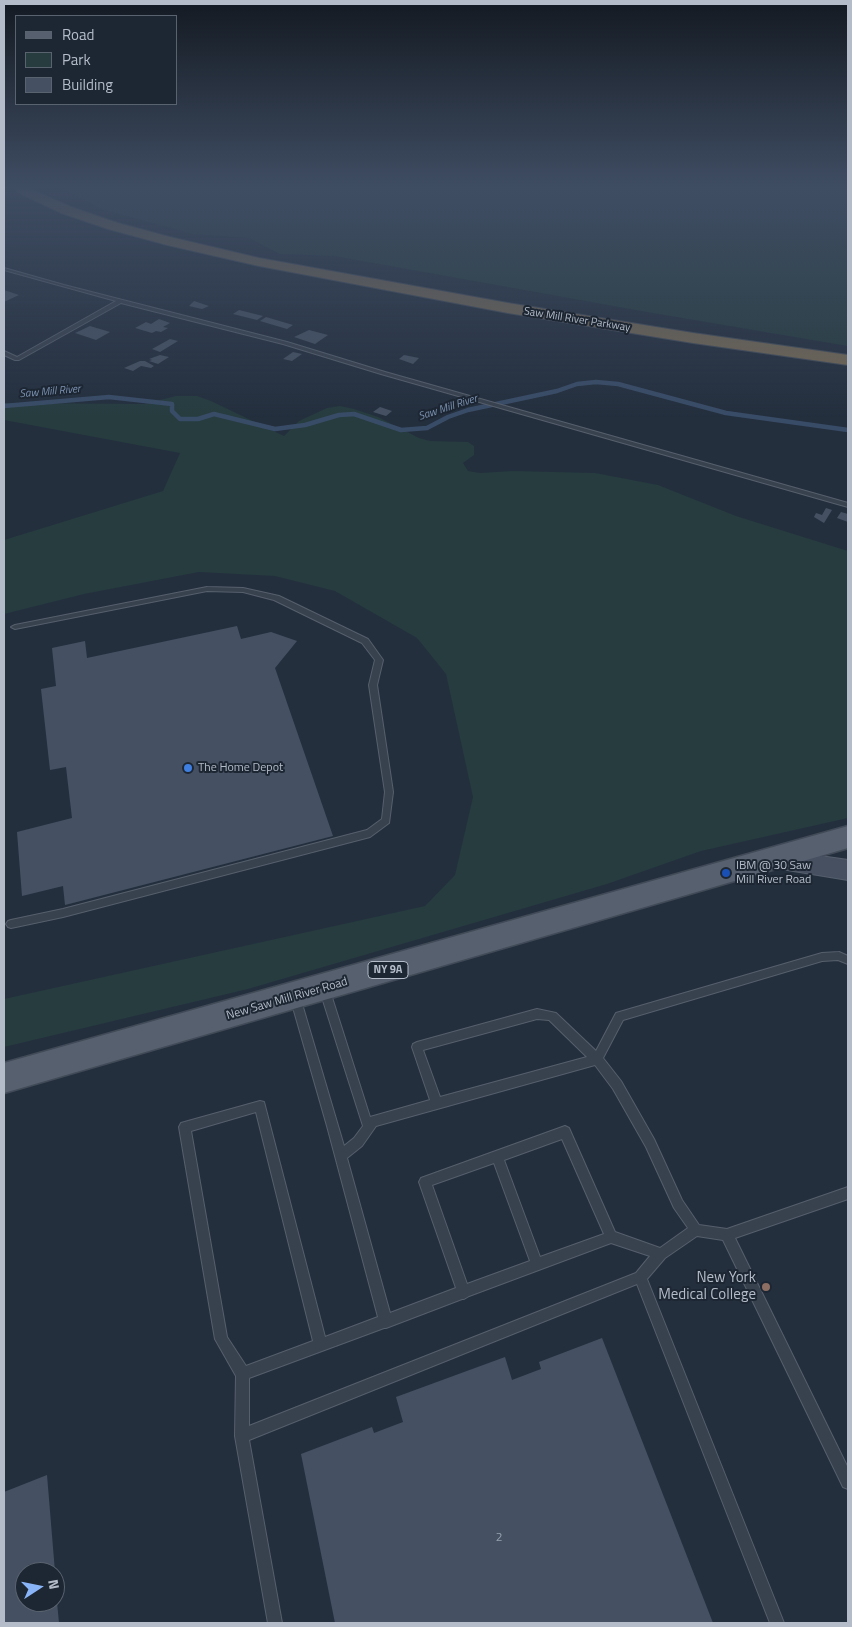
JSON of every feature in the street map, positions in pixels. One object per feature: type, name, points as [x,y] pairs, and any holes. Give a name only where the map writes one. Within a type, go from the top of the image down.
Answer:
[{"type":"highway","name":"Saw Mill River Parkway","points":[[279,265],[489,305],[684,337],[848,360]]},
{"type":"highway","name":"Saw Mill River Parkway","points":[[309,265],[532,306],[848,353]]},
{"type":"main road","name":"NY 9A","points":[[772,860],[848,837]]},
{"type":"main road","name":"New Saw Mill River Road","points":[[4,1078],[772,860]]},
{"type":"street","points":[[772,860],[848,870]]},
{"type":"lane","points":[[4,269],[285,343],[481,401],[848,505]]},
{"type":"lane","points":[[4,354],[17,359],[120,301]]},
{"type":"lane","points":[[11,924],[370,832],[386,821],[389,792],[373,685],[379,660],[365,641],[276,598],[243,590],[208,590],[15,627]]},
{"type":"lane","points":[[324,988],[367,1123],[597,1059],[620,1016],[822,957],[839,956],[848,960]]},
{"type":"lane","points":[[294,997],[386,1322]]},
{"type":"lane","points":[[437,1104],[417,1046],[537,1014],[552,1016],[597,1059],[617,1085],[650,1143],[678,1204],[696,1230]]},
{"type":"lane","points":[[275,1623],[242,1436],[243,1374],[220,1340],[186,1127],[260,1106],[321,1346]]},
{"type":"lane","points":[[340,1156],[358,1142],[372,1122]]},
{"type":"lane","points":[[464,1292],[425,1182],[565,1132],[611,1237]]},
{"type":"lane","points":[[497,1157],[537,1265]]},
{"type":"lane","points":[[242,1436],[640,1277],[661,1254],[696,1230],[727,1235],[848,1193]]},
{"type":"lane","points":[[727,1235],[848,1482]]},
{"type":"lane","points":[[243,1374],[611,1237],[661,1254]]},
{"type":"lane","points":[[640,1277],[777,1623]]},
{"type":"green space","points":[[384,265],[848,265],[848,346]]},
{"type":"green space","points":[[176,396],[197,396],[211,401],[284,436],[299,421],[327,408],[340,406],[354,409],[378,417],[419,438],[430,441],[468,442],[474,446],[474,455],[463,463],[468,471],[480,473],[513,471],[595,473],[658,485],[736,516],[848,551],[848,818],[701,851],[607,884],[248,989],[4,1047],[4,999],[425,906],[455,875],[473,797],[446,674],[417,638],[335,591],[275,576],[199,572],[84,594],[4,614],[4,540],[163,491],[180,453],[4,420],[4,403],[144,404]]},
{"type":"building","points":[[4,290],[19,295],[4,302]]},
{"type":"building","points":[[194,301],[209,306],[202,309],[189,306]]},
{"type":"building","points":[[239,310],[263,316],[257,320],[233,314]]},
{"type":"building","points":[[266,317],[293,325],[287,329],[260,321]]},
{"type":"building","points":[[159,319],[170,323],[163,327],[168,328],[161,332],[156,331],[152,333],[135,328],[146,322],[151,324]]},
{"type":"building","points":[[90,326],[110,332],[96,340],[75,333]]},
{"type":"building","points":[[309,330],[328,335],[315,344],[294,337]]},
{"type":"building","points":[[170,339],[178,341],[160,352],[152,349]]},
{"type":"building","points":[[293,352],[302,354],[292,361],[283,359]]},
{"type":"building","points":[[160,355],[169,357],[158,364],[149,361],[152,360],[149,359]]},
{"type":"building","points":[[404,355],[419,358],[413,364],[399,359]]},
{"type":"building","points":[[140,361],[145,361],[154,366],[151,368],[141,366],[133,371],[124,368]]},
{"type":"building","points":[[380,407],[392,411],[386,416],[373,412]]},
{"type":"building","points":[[826,508],[832,510],[824,523],[814,517],[816,513],[822,515]]},
{"type":"building","points":[[841,512],[848,514],[848,522],[837,518]]},
{"type":"building","name":"The Home Depot","points":[[237,626],[241,639],[271,632],[297,641],[275,668],[333,836],[65,905],[63,886],[22,896],[17,832],[72,818],[66,767],[50,770],[41,689],[56,686],[52,648],[85,641],[87,658]]},
{"type":"building","points":[[602,1338],[713,1623],[335,1623],[301,1454],[372,1427],[374,1433],[403,1422],[396,1397],[505,1357],[512,1380],[541,1369],[539,1362]]},
{"type":"building","points":[[47,1475],[54,1562],[15,1562],[15,1612],[58,1612],[59,1623],[4,1623],[4,1492]]},
{"type":"waterway","name":"Saw Mill River","points":[[4,406],[109,397],[172,404],[172,411],[180,419],[198,419],[214,414],[275,429],[305,425],[339,415],[354,414],[401,430],[427,428],[448,417],[468,410],[557,391],[577,384],[596,382],[618,384],[726,413],[848,430]]},
{"type":"place","name":"The Home Depot","points":[[188,768]]},
{"type":"place","name":"IBM @ 30 Saw Mill River Road","points":[[726,873]]},
{"type":"place","name":"New York Medical College","points":[[766,1287]]}]
